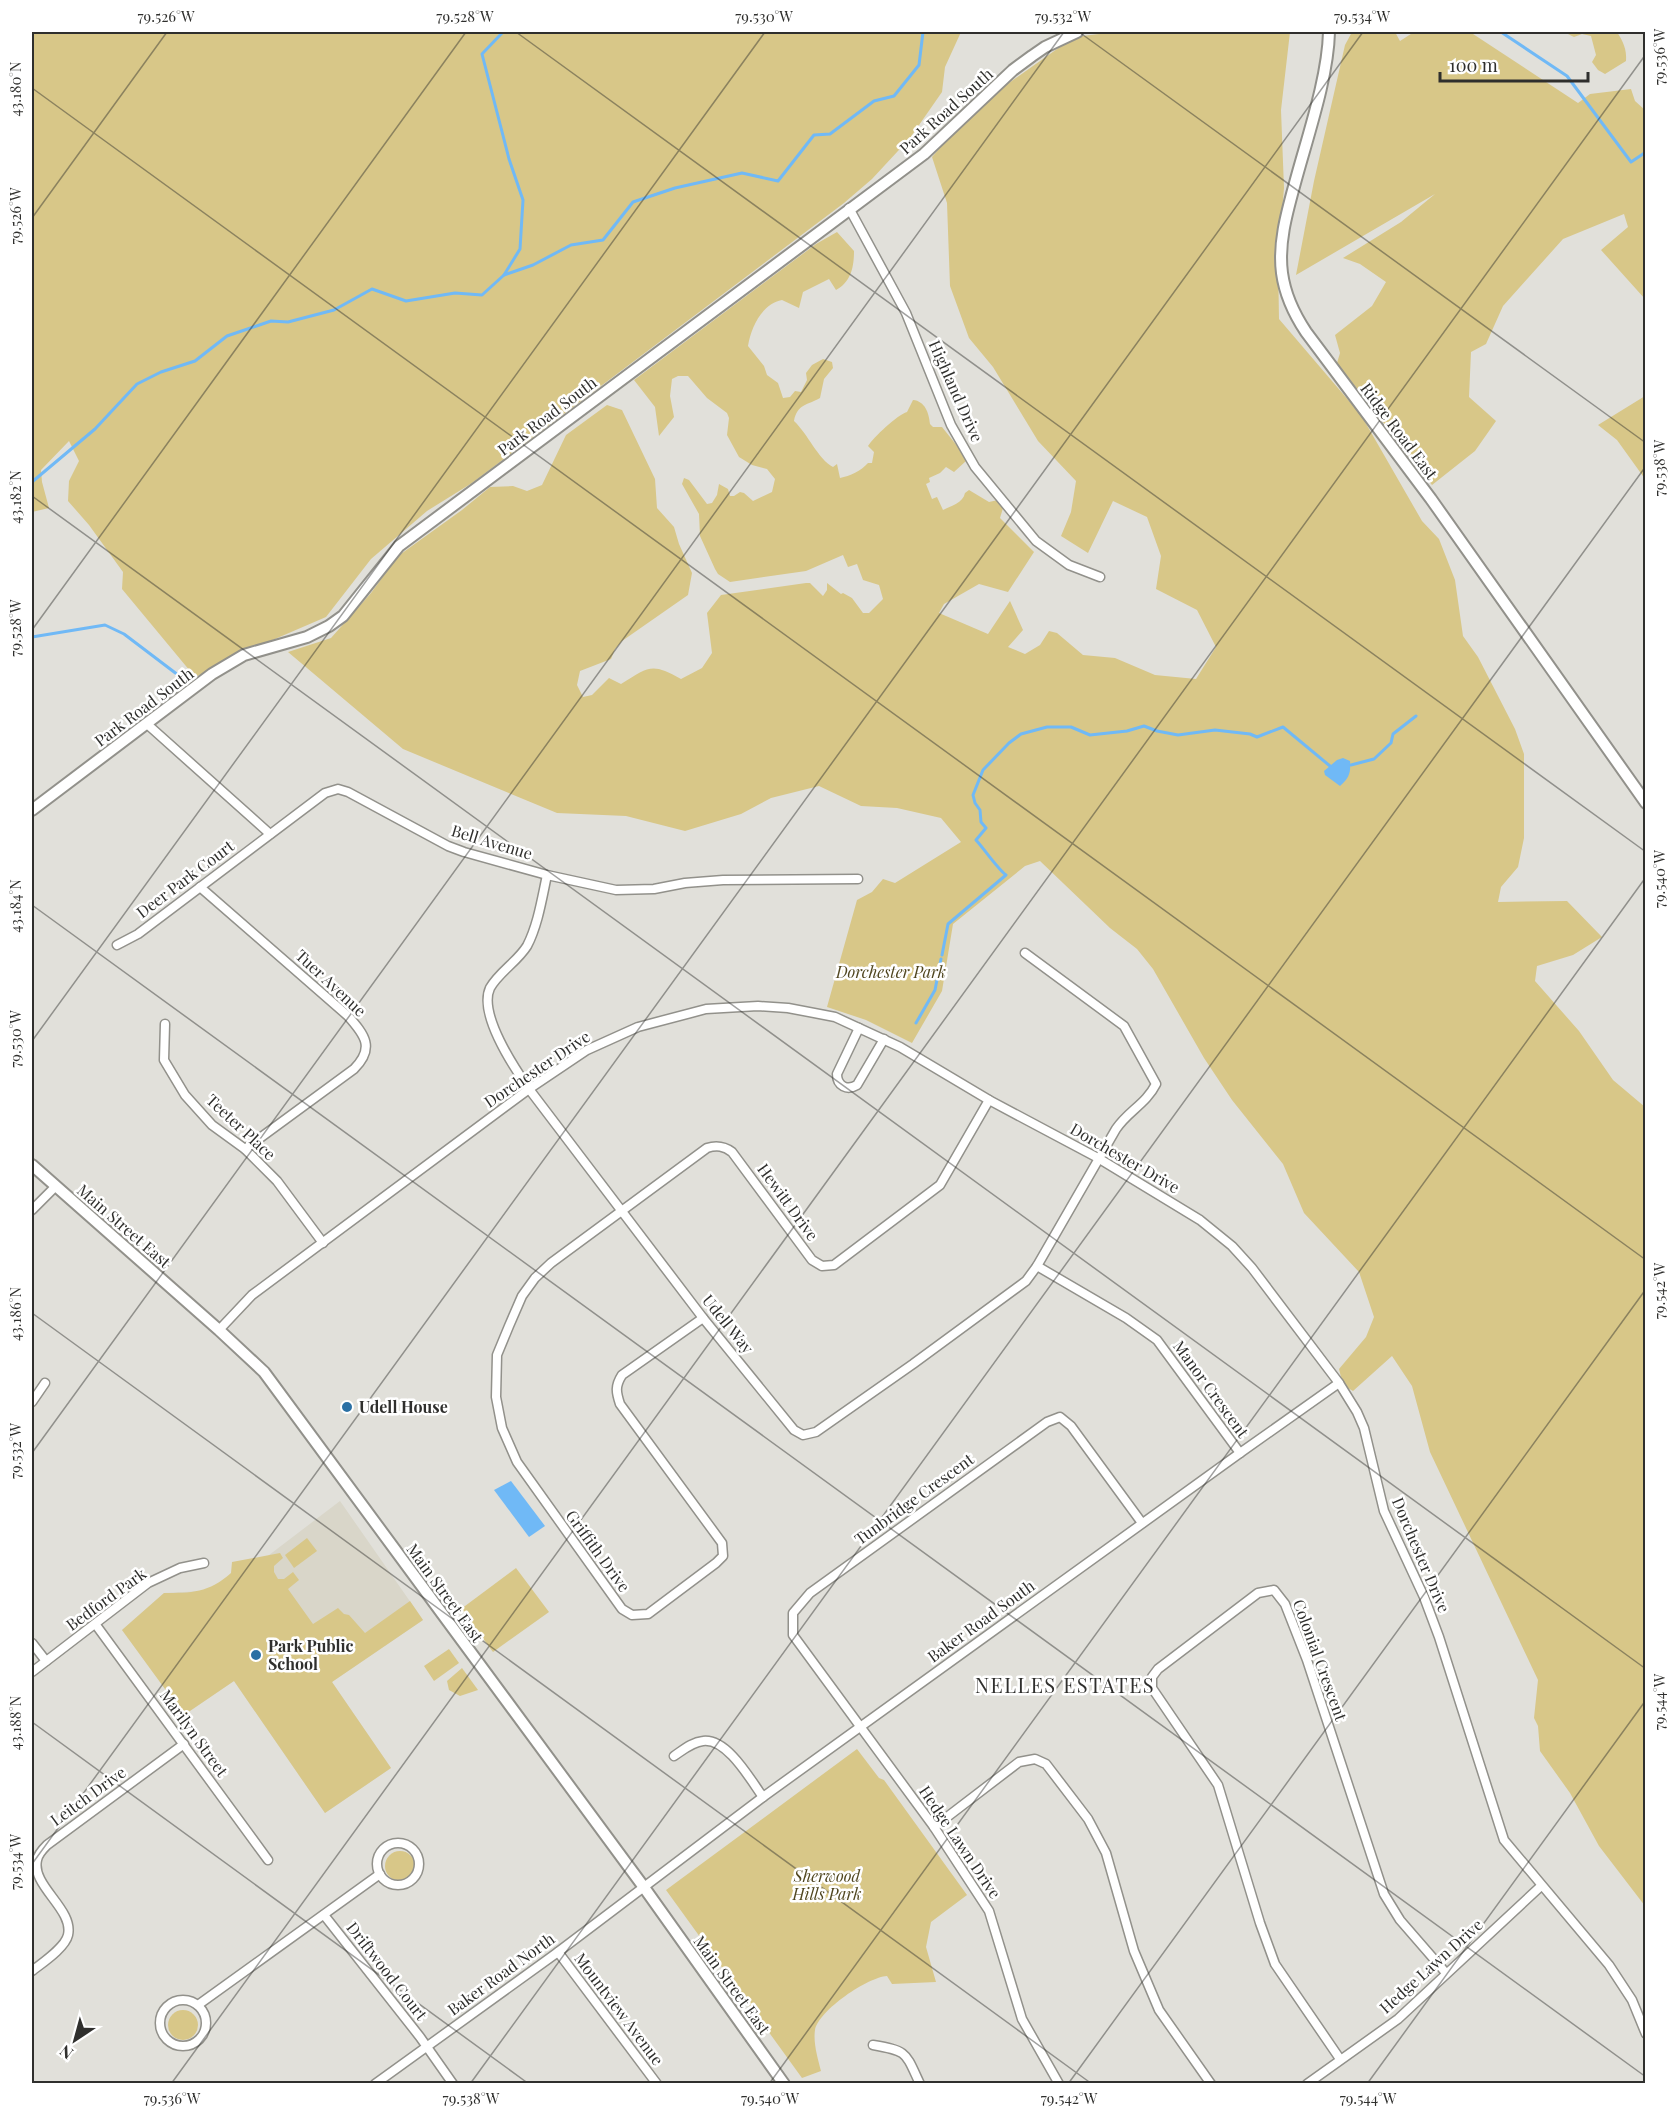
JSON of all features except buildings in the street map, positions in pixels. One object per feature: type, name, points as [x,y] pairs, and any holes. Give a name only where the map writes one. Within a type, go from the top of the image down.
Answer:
[{"type":"main road","name":"Park Road South","points":[[32,810],[212,674],[244,655],[308,637],[343,616],[399,546],[924,154],[1022,63],[1045,47],[1077,32]]},
{"type":"main road","name":"Ridge Road East","points":[[1329,32],[1329,47],[1321,83],[1283,234],[1282,274],[1288,298],[1306,332],[1431,499],[1646,803]]},
{"type":"main road","name":"Main Street East","points":[[32,1165],[264,1372],[643,1886],[784,2084]]},
{"type":"street","name":"Highland Drive","points":[[849,208],[906,313],[951,425],[975,466],[1036,541],[1069,565],[1100,578]]},
{"type":"street","points":[[147,724],[270,834]]},
{"type":"street","name":"Bell Avenue","points":[[270,834],[325,793],[338,789],[379,807],[448,846],[599,888],[632,891],[723,880],[858,879]]},
{"type":"street","name":"Deer Park Court","points":[[117,945],[138,934],[270,834]]},
{"type":"street","name":"Udell Way","points":[[547,874],[535,926],[527,944],[491,987],[488,997],[497,1035],[503,1049],[529,1089],[703,1318],[794,1430],[803,1435],[816,1432],[1026,1281],[1037,1266],[1121,1121],[1150,1096],[1156,1084],[1124,1026],[1025,953]]},
{"type":"street","name":"Tuer Avenue","points":[[200,887],[348,1016],[359,1029],[367,1044],[363,1060],[354,1069],[244,1149]]},
{"type":"street","name":"Dorchester Drive","points":[[219,1330],[252,1295],[529,1089],[587,1050],[638,1027],[706,1009],[758,1006],[788,1008],[835,1017],[884,1039],[989,1100],[1098,1158],[1200,1220],[1232,1246],[1252,1268],[1339,1383],[1357,1412],[1364,1428],[1384,1511],[1440,1637],[1497,1822],[1508,1846],[1541,1886],[1563,1907],[1609,1965],[1632,2000],[1646,2034]]},
{"type":"street","name":"Teeter Place","points":[[165,1024],[164,1060],[185,1095],[212,1125],[244,1149],[277,1181],[323,1243]]},
{"type":"street","points":[[859,1028],[837,1074],[837,1080],[843,1086],[849,1088],[857,1085],[884,1039]]},
{"type":"street","name":"Hewitt Drive","points":[[621,1211],[707,1148],[720,1146],[732,1152],[812,1260],[822,1266],[834,1265],[940,1185],[989,1100]]},
{"type":"street","points":[[32,1210],[56,1186]]},
{"type":"street","name":"Griffith Drive","points":[[621,1211],[551,1263],[535,1278],[522,1296],[497,1355],[495,1396],[502,1428],[517,1462],[622,1609],[632,1614],[648,1614],[723,1556],[722,1543],[620,1404],[616,1394],[616,1384],[622,1376],[703,1318]]},
{"type":"street","name":"Manor Crescent","points":[[1037,1266],[1125,1318],[1157,1340],[1240,1453]]},
{"type":"street","points":[[32,1402],[45,1383]]},
{"type":"street","name":"Baker Road South","points":[[643,1886],[859,1727],[1339,1383]]},
{"type":"street","name":"Tunbridge Crescent","points":[[859,1727],[793,1635],[793,1613],[810,1593],[1009,1449],[1047,1422],[1060,1417],[1071,1426],[1142,1523]]},
{"type":"street","name":"Bedford Park","points":[[32,1672],[148,1583],[180,1568],[204,1563]]},
{"type":"street","name":"Colonial Crescent","points":[[1340,2059],[1275,1964],[1260,1923],[1218,1785],[1152,1688],[1152,1677],[1158,1669],[1258,1593],[1274,1590],[1286,1604],[1307,1660],[1384,1894],[1400,1920],[1446,1973]]},
{"type":"street","name":"Marilyn Street","points":[[96,1625],[268,1860]]},
{"type":"street","points":[[32,1643],[46,1661]]},
{"type":"street","name":"Hedge Lawn Drive","points":[[859,1727],[934,1827],[989,1911],[1022,2019],[1059,2084]]},
{"type":"street","points":[[674,1756],[691,1744],[715,1741],[729,1751],[763,1797]]},
{"type":"street","name":"Leitch Drive","points":[[32,1971],[64,1942],[68,1935],[67,1921],[38,1875],[36,1861],[40,1854],[47,1845],[184,1744]]},
{"type":"street","points":[[934,1827],[1019,1762],[1035,1760],[1046,1764],[1088,1819],[1106,1852],[1134,1951],[1159,2010],[1211,2084]]},
{"type":"street","points":[[402,1843],[413,1848],[417,1853],[418,1871],[406,1884],[394,1885],[383,1879],[380,1874],[378,1857],[381,1851],[390,1844],[402,1843]]},
{"type":"street","name":"Driftwood Court","points":[[198,2005],[380,1874]]},
{"type":"street","name":"Baker Road North","points":[[375,2084],[558,1952],[643,1886]]},
{"type":"street","name":"Hedge Lawn Drive","points":[[1307,2084],[1398,2019],[1541,1886]]},
{"type":"street","name":"Driftwood Court","points":[[324,1915],[453,2084]]},
{"type":"street","name":"Mountview Avenue","points":[[558,1952],[657,2084]]},
{"type":"street","points":[[178,2001],[192,2001],[198,2005],[206,2018],[204,2034],[199,2040],[185,2046],[170,2041],[162,2029],[162,2015],[166,2008],[178,2001]]},
{"type":"street","points":[[873,2045],[898,2049],[907,2055],[920,2084]]},
{"type":"shaded area","name":"Park Public School","points":[[340,1501],[423,1620],[332,1682],[391,1768],[325,1813],[234,1681],[184,1715],[122,1630],[164,1593],[223,1590]]},
{"type":"green space","points":[[32,32],[961,32],[945,67],[942,92],[910,138],[872,179],[844,203],[472,483],[427,511],[371,559],[326,617],[195,677],[122,589],[123,572],[89,525],[68,501],[69,481],[79,461],[69,441],[41,470],[49,508],[32,512]]},
{"type":"green space","name":"Dorchester Park","points":[[1103,32],[1290,32],[1281,110],[1284,188],[1278,260],[1279,319],[1361,415],[1422,521],[1439,539],[1455,580],[1463,636],[1478,657],[1515,729],[1524,754],[1524,838],[1518,867],[1501,887],[1498,902],[1567,901],[1602,937],[1573,955],[1537,966],[1535,981],[1579,1031],[1613,1080],[1645,1107],[1645,1906],[1599,1846],[1570,1793],[1540,1751],[1538,1726],[1534,1718],[1538,1680],[1430,1452],[1412,1386],[1392,1356],[1353,1391],[1343,1385],[1339,1369],[1366,1337],[1374,1317],[1359,1272],[1304,1213],[1283,1164],[1232,1100],[1204,1058],[1153,969],[1137,949],[1110,928],[1040,861],[1025,866],[953,924],[942,991],[912,1043],[866,1020],[827,1007],[857,900],[872,892],[883,879],[895,883],[961,842],[941,818],[897,808],[861,806],[819,786],[771,798],[741,814],[685,831],[626,816],[557,813],[403,749],[288,652],[331,638],[371,593],[398,556],[490,487],[513,486],[527,491],[542,485],[566,435],[607,405],[622,410],[655,479],[657,508],[674,527],[692,573],[688,595],[622,641],[615,649],[611,659],[580,671],[577,685],[583,697],[592,695],[609,678],[621,684],[644,670],[656,669],[681,679],[702,668],[712,653],[707,613],[721,595],[810,583],[823,596],[827,590],[827,583],[841,594],[852,598],[863,613],[869,613],[883,599],[879,585],[863,580],[857,564],[848,567],[843,555],[806,571],[730,582],[718,574],[700,536],[699,514],[682,484],[684,478],[689,480],[707,504],[712,503],[717,495],[719,484],[728,489],[730,496],[740,492],[753,501],[772,492],[775,479],[767,469],[752,465],[739,457],[727,435],[729,418],[727,413],[707,398],[688,376],[678,376],[672,379],[670,396],[674,417],[659,436],[655,407],[634,380],[816,244],[837,232],[854,251],[852,268],[845,283],[836,290],[829,279],[803,292],[799,308],[782,300],[775,302],[759,317],[748,346],[764,366],[767,375],[778,383],[783,398],[790,397],[795,391],[801,392],[807,380],[806,373],[812,365],[823,359],[832,362],[833,368],[824,379],[820,398],[800,408],[794,421],[828,463],[833,467],[837,464],[840,478],[855,473],[868,463],[872,463],[874,452],[868,446],[886,427],[907,412],[913,400],[923,405],[930,424],[933,427],[942,427],[962,452],[966,461],[954,472],[946,467],[929,478],[930,482],[926,484],[932,499],[937,497],[943,510],[959,502],[969,490],[989,502],[998,500],[1003,508],[1000,518],[1034,552],[1008,592],[979,584],[944,604],[939,613],[988,634],[1010,601],[1023,630],[1008,647],[1025,654],[1040,645],[1049,631],[1057,633],[1083,655],[1115,658],[1155,675],[1196,679],[1216,647],[1197,610],[1156,589],[1161,556],[1147,517],[1113,501],[1088,553],[1061,536],[1071,512],[1076,481],[1038,441],[993,367],[969,338],[950,286],[947,203],[932,157],[962,122],[999,90],[1074,37]]},
{"type":"green space","points":[[1352,32],[1395,32],[1400,41],[1414,32],[1470,32],[1578,103],[1590,94],[1631,89],[1635,101],[1645,110],[1645,299],[1601,250],[1628,227],[1624,214],[1563,239],[1503,306],[1486,344],[1471,352],[1469,397],[1496,421],[1475,451],[1432,485],[1337,363],[1340,353],[1335,335],[1372,306],[1386,282],[1360,264],[1343,258],[1401,222],[1435,194],[1296,275],[1314,181],[1345,45]]},
{"type":"green space","points":[[1564,32],[1617,32],[1624,46],[1626,61],[1605,74],[1598,70],[1592,62],[1596,55],[1591,36],[1582,34],[1574,37]]},
{"type":"green space","points":[[1645,396],[1645,479],[1617,440],[1598,425]]},
{"type":"green space","points":[[307,1538],[317,1551],[294,1568],[285,1555]]},
{"type":"green space","name":"Park Public School","points":[[280,1553],[283,1558],[274,1566],[274,1572],[278,1579],[284,1579],[293,1572],[299,1580],[288,1589],[313,1624],[338,1608],[344,1614],[349,1615],[365,1633],[410,1601],[423,1620],[332,1682],[391,1768],[325,1813],[234,1681],[184,1715],[122,1630],[164,1593],[191,1592],[207,1588],[231,1573],[232,1562]]},
{"type":"green space","points":[[516,1568],[549,1612],[493,1652],[461,1609]]},
{"type":"green space","points":[[449,1649],[459,1663],[434,1681],[424,1666]]},
{"type":"green space","points":[[462,1668],[478,1690],[460,1696],[449,1690],[447,1681]]},
{"type":"green space","name":"Sherwood Hills Park","points":[[857,1749],[879,1778],[884,1780],[967,1895],[931,1922],[926,1947],[936,1982],[892,1984],[887,1976],[868,1982],[845,1996],[825,2013],[815,2030],[815,2046],[821,2071],[802,2078],[666,1890]]},
{"type":"green space","points":[[400,1851],[406,1852],[414,1860],[414,1872],[406,1880],[400,1881],[394,1880],[386,1872],[385,1866],[386,1860],[394,1852]]},
{"type":"green space","points":[[183,2010],[194,2014],[198,2025],[194,2036],[183,2040],[172,2036],[168,2025],[172,2014]]},
{"type":"water","points":[[1343,758],[1350,761],[1350,769],[1349,775],[1340,786],[1325,775],[1324,771]]},
{"type":"water","points":[[511,1481],[545,1526],[529,1537],[494,1490]]},
{"type":"waterway","points":[[503,32],[482,54],[509,159],[523,200],[520,249],[504,275]]},
{"type":"waterway","points":[[32,482],[95,429],[137,384],[161,372],[195,361],[227,336],[271,321],[288,322],[334,310],[372,289],[406,301],[455,293],[482,295],[504,275],[533,265],[571,245],[603,240],[633,202],[675,188],[742,173],[778,181],[814,135],[830,134],[874,101],[894,96],[919,65],[923,32]]},
{"type":"waterway","points":[[1501,32],[1567,76],[1631,162],[1646,152]]},
{"type":"waterway","points":[[32,637],[105,625],[124,634],[182,678]]},
{"type":"waterway","points":[[1351,765],[1374,759],[1391,743],[1393,734],[1416,716]]},
{"type":"waterway","points":[[942,955],[948,924],[1006,875],[976,840],[986,828],[981,822],[980,810],[973,795],[983,770],[1021,734],[1047,727],[1071,727],[1090,735],[1127,731],[1144,726],[1178,735],[1215,730],[1250,734],[1257,737],[1283,727],[1330,766]]},
{"type":"waterway","points":[[916,1023],[935,990],[941,959]]},
{"type":"place","name":"Udell House","points":[[347,1407]]},
{"type":"place","name":"Park Public School","points":[[256,1655]]},
{"type":"district","name":"NELLES ESTATES","points":[[1065,1686]]}]
